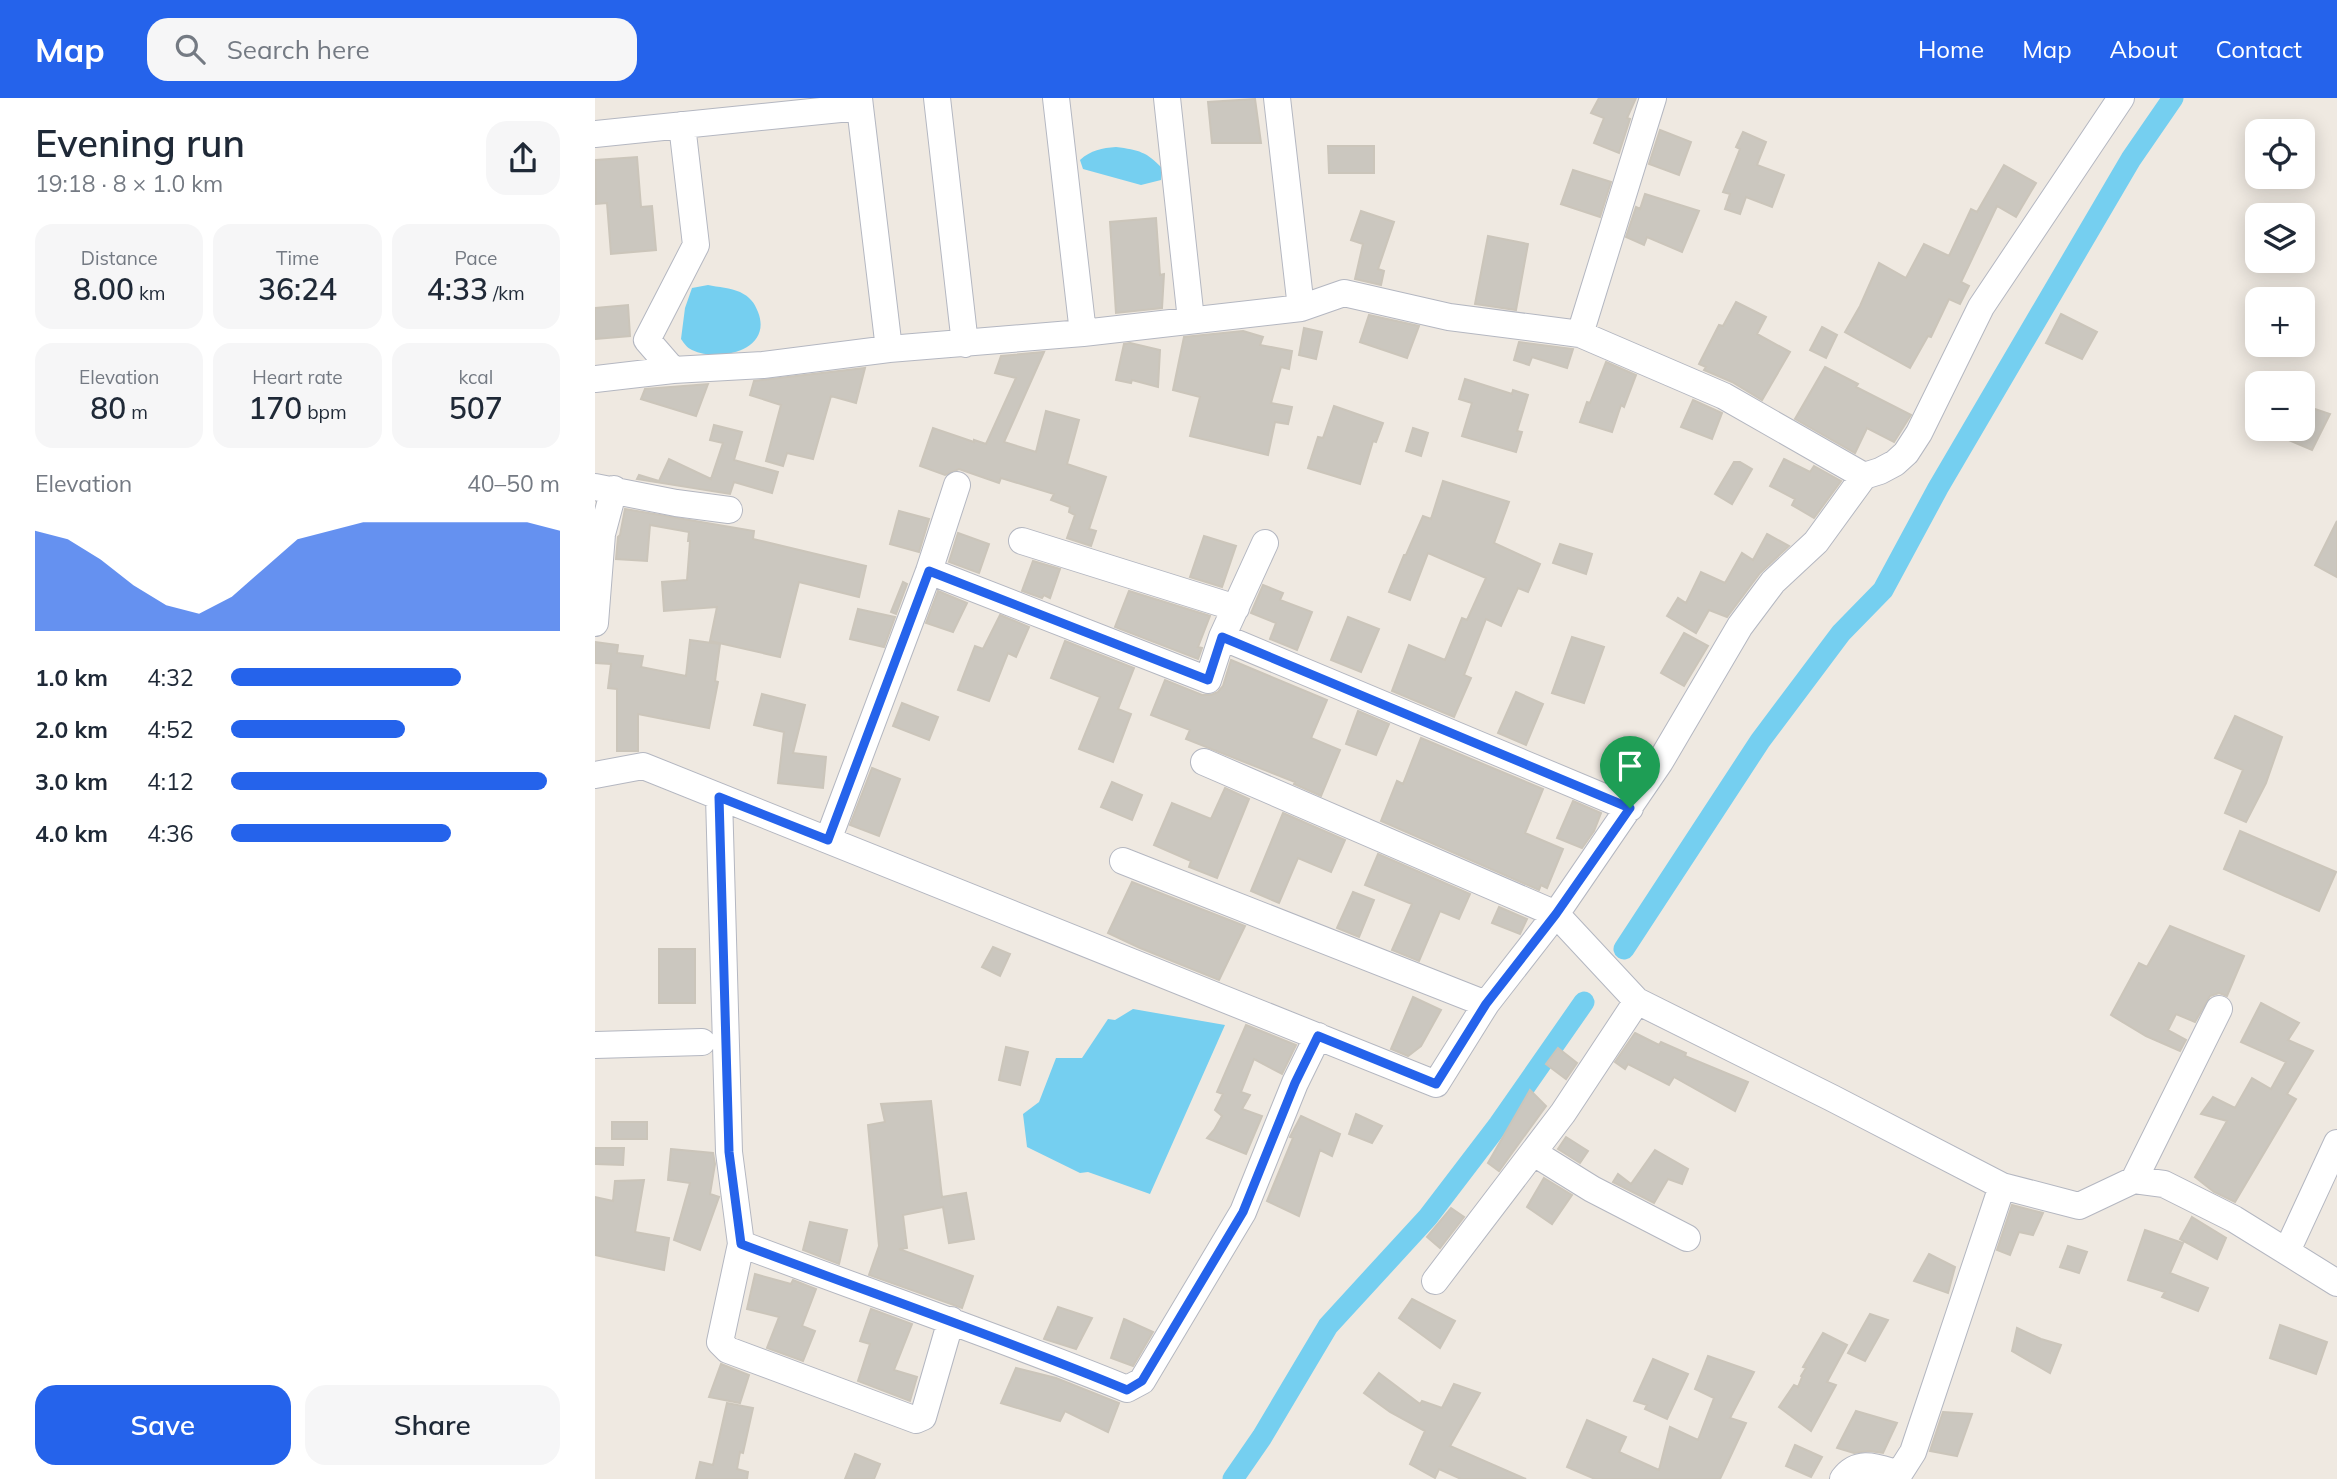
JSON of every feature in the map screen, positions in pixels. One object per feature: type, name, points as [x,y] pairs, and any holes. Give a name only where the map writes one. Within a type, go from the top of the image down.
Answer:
[{"type":"street","points":[[937,98],[965,344]]},
{"type":"street","points":[[1056,98],[1083,333]]},
{"type":"street","points":[[1167,98],[1191,320]]},
{"type":"street","points":[[1277,98],[1301,308]]},
{"type":"street","points":[[1580,334],[1653,98]]},
{"type":"street","points":[[595,775],[643,766],[1436,1084],[1486,1004],[1556,914],[1630,808],[1740,626],[1773,582],[1816,542],[1864,475],[1880,471],[1906,453],[1919,433],[1981,307],[2121,98]]},
{"type":"street","points":[[595,134],[860,102],[889,349]]},
{"type":"street","points":[[673,370],[647,340],[696,245],[682,125]]},
{"type":"street","points":[[595,379],[673,370],[764,365],[889,349],[1083,333],[1301,308],[1344,293],[1449,317],[1580,334],[1724,396],[1864,475]]},
{"type":"street","points":[[828,840],[929,571],[957,485]]},
{"type":"street","points":[[595,623],[604,488],[676,503],[729,510]]},
{"type":"street","points":[[1022,541],[1236,608]]},
{"type":"street","points":[[929,571],[1208,680],[1222,637],[1265,543]]},
{"type":"street","points":[[1222,637],[1630,808]]},
{"type":"street","points":[[1205,762],[1556,914],[1637,1002],[2002,1186],[2079,1206],[2134,1180],[2165,1184],[2234,1219],[2337,1283]]},
{"type":"street","points":[[719,797],[729,1152],[741,1244],[720,1342],[729,1349],[916,1420],[923,1417],[951,1320]]},
{"type":"street","points":[[1123,861],[1486,1004]]},
{"type":"street","points":[[1435,1281],[1563,1113],[1637,1002]]},
{"type":"street","points":[[2134,1180],[2219,1009]]},
{"type":"street","points":[[741,1244],[951,1320],[1127,1390],[1142,1381],[1243,1212],[1295,1083],[1318,1036]]},
{"type":"street","points":[[595,1045],[702,1042]]},
{"type":"street","points":[[2287,1251],[2337,1143]]},
{"type":"street","points":[[1534,1153],[1592,1189],[1687,1238]]},
{"type":"street","points":[[1843,1479],[1849,1471],[1869,1465],[1904,1477],[2002,1186]]},
{"type":"water","points":[[1116,147],[1137,151],[1152,158],[1162,168],[1161,180],[1141,185],[1083,169],[1080,160],[1088,154]]},
{"type":"water","points":[[708,285],[740,292],[753,303],[761,325],[758,336],[751,344],[729,354],[716,355],[692,350],[681,339],[685,308],[692,288]]},
{"type":"water","points":[[1133,1009],[1225,1025],[1150,1194],[1088,1172],[1080,1173],[1027,1147],[1023,1114],[1039,1102],[1056,1058],[1082,1058],[1108,1019],[1115,1020]]},
{"type":"building","points":[[1599,98],[1636,98],[1627,118],[1630,119],[1619,153],[1594,143],[1604,118],[1591,113]]},
{"type":"building","points":[[1255,99],[1261,143],[1212,143],[1208,102]]},
{"type":"building","points":[[1660,130],[1691,142],[1679,175],[1649,164]]},
{"type":"building","points":[[1743,132],[1766,142],[1757,165],[1784,175],[1772,207],[1746,197],[1740,214],[1725,209],[1730,194],[1723,192],[1740,149],[1736,147]]},
{"type":"building","points":[[1328,146],[1374,146],[1374,173],[1329,173]]},
{"type":"building","points":[[637,157],[641,207],[652,206],[656,250],[611,254],[607,203],[596,204],[595,160]]},
{"type":"building","points":[[2004,165],[2036,183],[2016,217],[1997,206],[1961,282],[1969,286],[1960,304],[1949,299],[1931,337],[1928,336],[1910,368],[1845,332],[1879,263],[1906,278],[1924,244],[1949,256],[1971,209],[1977,212]]},
{"type":"building","points":[[1573,170],[1611,182],[1600,217],[1561,204]]},
{"type":"building","points":[[1645,194],[1699,211],[1682,252],[1647,237],[1644,245],[1626,237],[1636,207],[1640,209]]},
{"type":"building","points":[[1361,211],[1394,222],[1378,269],[1384,271],[1381,285],[1355,279],[1363,244],[1351,240]]},
{"type":"building","points":[[1156,218],[1160,275],[1164,274],[1162,308],[1116,313],[1110,222]]},
{"type":"building","points":[[1488,236],[1528,244],[1516,310],[1475,304]]},
{"type":"building","points":[[1736,302],[1766,317],[1757,334],[1790,352],[1762,400],[1732,382],[1704,370],[1706,367],[1699,364],[1719,325],[1723,326]]},
{"type":"building","points":[[628,305],[630,336],[595,339],[595,308]]},
{"type":"building","points":[[2061,314],[2097,332],[2082,359],[2046,343]]},
{"type":"building","points":[[1369,315],[1419,326],[1407,358],[1360,342]]},
{"type":"building","points":[[1822,327],[1837,335],[1826,358],[1810,350]]},
{"type":"building","points":[[1304,328],[1322,332],[1316,359],[1299,355]]},
{"type":"building","points":[[1243,331],[1263,337],[1260,345],[1292,351],[1289,369],[1281,367],[1271,403],[1292,407],[1288,424],[1275,422],[1268,455],[1190,436],[1200,397],[1173,390],[1184,337]]},
{"type":"building","points":[[1519,342],[1573,349],[1567,368],[1532,357],[1529,365],[1514,360]]},
{"type":"building","points":[[1124,344],[1160,350],[1158,387],[1132,380],[1131,383],[1116,380]]},
{"type":"building","points":[[1044,352],[1004,442],[1036,452],[1046,411],[1079,420],[1067,464],[1106,477],[1089,529],[1096,531],[1091,546],[1067,538],[1075,515],[1069,512],[1070,507],[1051,500],[1054,494],[1001,478],[999,483],[959,469],[945,475],[920,466],[933,428],[986,444],[1016,378],[995,373],[1001,356]]},
{"type":"building","points":[[1606,362],[1636,375],[1624,407],[1621,405],[1612,432],[1580,422]]},
{"type":"building","points":[[1825,367],[1858,384],[1856,387],[1911,415],[1894,442],[1867,428],[1855,453],[1795,419]]},
{"type":"building","points":[[865,368],[856,403],[831,396],[813,459],[787,453],[783,466],[766,461],[781,405],[750,395],[754,381]]},
{"type":"building","points":[[1465,379],[1512,394],[1513,390],[1528,395],[1517,431],[1522,432],[1516,452],[1462,436],[1472,403],[1459,399]]},
{"type":"building","points":[[708,384],[696,416],[641,399],[645,389]]},
{"type":"building","points":[[1693,400],[1722,413],[1712,439],[1681,427]]},
{"type":"building","points":[[1334,406],[1383,423],[1376,442],[1373,441],[1360,484],[1308,468],[1318,437],[1323,438]]},
{"type":"building","points":[[2315,409],[2330,414],[2312,450],[2291,441],[2315,441]]},
{"type":"building","points":[[714,425],[742,432],[734,460],[778,472],[772,493],[734,482],[730,494],[637,479],[639,475],[659,481],[669,459],[711,479],[723,443],[710,440]]},
{"type":"building","points":[[1413,428],[1428,433],[1421,456],[1406,451]]},
{"type":"building","points":[[1784,459],[1810,472],[1814,466],[1841,481],[1814,518],[1792,505],[1795,499],[1770,486]]},
{"type":"building","points":[[1734,462],[1740,462],[1752,469],[1732,504],[1715,494]]},
{"type":"building","points":[[1443,481],[1509,502],[1494,543],[1540,564],[1528,592],[1518,588],[1501,626],[1486,619],[1464,675],[1471,678],[1454,717],[1392,691],[1409,645],[1445,660],[1462,618],[1467,620],[1486,578],[1428,553],[1410,600],[1389,592],[1423,516],[1431,519]]},
{"type":"building","points":[[625,509],[754,531],[753,539],[866,566],[859,597],[799,582],[780,657],[710,641],[717,607],[664,611],[662,582],[687,580],[689,532],[650,525],[647,561],[616,559]]},
{"type":"building","points":[[899,511],[929,519],[919,552],[890,544]]},
{"type":"building","points":[[2337,521],[2337,577],[2315,565]]},
{"type":"building","points":[[958,533],[989,544],[979,573],[949,562]]},
{"type":"building","points":[[1767,534],[1789,546],[1760,573],[1727,617],[1709,610],[1696,633],[1667,616],[1678,598],[1686,603],[1701,572],[1725,583],[1742,553],[1753,560]]},
{"type":"building","points":[[1204,536],[1236,546],[1222,587],[1190,577]]},
{"type":"building","points":[[1560,544],[1592,554],[1586,574],[1553,563]]},
{"type":"building","points":[[1033,561],[1060,569],[1050,598],[1022,591]]},
{"type":"building","points":[[903,582],[907,584],[896,614],[891,612]]},
{"type":"building","points":[[1263,585],[1283,593],[1280,600],[1312,612],[1297,650],[1270,639],[1276,623],[1251,613]]},
{"type":"building","points":[[938,591],[967,603],[953,632],[926,623]]},
{"type":"building","points":[[1129,591],[1210,616],[1198,647],[1202,648],[1198,659],[1115,627]]},
{"type":"building","points":[[858,609],[895,617],[884,647],[850,639]]},
{"type":"building","points":[[1000,615],[1029,627],[1016,657],[1008,653],[989,701],[958,690],[975,646],[983,649]]},
{"type":"building","points":[[1348,617],[1379,629],[1361,672],[1331,660]]},
{"type":"building","points":[[1684,633],[1708,646],[1684,686],[1661,673]]},
{"type":"building","points":[[1572,637],[1604,647],[1584,703],[1552,693]]},
{"type":"building","points":[[690,640],[720,644],[715,681],[718,682],[709,728],[638,714],[638,751],[617,751],[617,689],[608,688],[611,664],[595,663],[595,642],[618,645],[617,653],[643,656],[641,667],[686,676]]},
{"type":"building","points":[[1065,641],[1134,668],[1118,709],[1131,714],[1113,762],[1079,749],[1100,697],[1051,678]]},
{"type":"building","points":[[1231,660],[1327,700],[1311,738],[1340,750],[1321,796],[1294,784],[1295,782],[1186,739],[1190,730],[1151,715],[1165,680],[1202,695],[1211,695],[1223,686]]},
{"type":"building","points":[[1516,692],[1543,704],[1526,745],[1498,733]]},
{"type":"building","points":[[762,694],[805,705],[793,753],[826,757],[823,788],[778,783],[784,732],[754,725]]},
{"type":"building","points":[[902,703],[938,717],[929,740],[893,726]]},
{"type":"building","points":[[1358,711],[1389,724],[1376,755],[1346,744]]},
{"type":"building","points":[[2235,716],[2282,737],[2266,783],[2246,822],[2225,813],[2243,770],[2215,758]]},
{"type":"building","points":[[1421,738],[1543,789],[1525,833],[1563,849],[1547,888],[1541,885],[1539,890],[1381,821],[1397,781],[1403,784]]},
{"type":"building","points":[[872,768],[900,779],[879,836],[850,825]]},
{"type":"building","points":[[1112,782],[1142,795],[1132,820],[1101,807]]},
{"type":"building","points":[[1225,788],[1249,799],[1217,878],[1189,867],[1191,861],[1154,845],[1172,803],[1211,819]]},
{"type":"building","points":[[1573,801],[1601,813],[1594,831],[1582,848],[1557,838]]},
{"type":"building","points":[[1283,813],[1345,840],[1331,872],[1298,858],[1279,903],[1251,891]]},
{"type":"building","points":[[2240,831],[2336,872],[2319,911],[2224,869]]},
{"type":"building","points":[[1378,854],[1470,894],[1459,919],[1440,911],[1419,961],[1392,950],[1412,904],[1365,885]]},
{"type":"building","points":[[1132,882],[1245,926],[1219,980],[1108,933]]},
{"type":"building","points":[[1353,892],[1374,900],[1359,937],[1337,928]]},
{"type":"building","points":[[1499,907],[1527,919],[1520,934],[1492,923]]},
{"type":"building","points":[[2170,926],[2244,956],[2227,996],[2219,993],[2210,996],[2195,1022],[2176,1014],[2168,1030],[2186,1040],[2180,1051],[2146,1036],[2111,1015],[2139,963],[2147,967]]},
{"type":"building","points":[[993,947],[1010,954],[1000,976],[982,967]]},
{"type":"building","points":[[659,949],[695,949],[695,1003],[659,1003]]},
{"type":"building","points":[[1413,997],[1441,1010],[1421,1046],[1408,1056],[1391,1049]]},
{"type":"building","points":[[2261,1003],[2299,1023],[2288,1040],[2313,1051],[2287,1094],[2296,1099],[2235,1202],[2214,1192],[2195,1177],[2227,1121],[2201,1114],[2213,1097],[2235,1108],[2252,1078],[2271,1089],[2286,1062],[2241,1042]]},
{"type":"building","points":[[1246,1025],[1296,1045],[1282,1074],[1254,1059],[1241,1092],[1250,1095],[1242,1109],[1262,1116],[1246,1154],[1207,1138],[1222,1116],[1215,1110],[1223,1094],[1217,1092]]},
{"type":"building","points":[[1635,1033],[1748,1082],[1735,1111],[1674,1077],[1669,1085],[1628,1064],[1625,1069],[1615,1062]]},
{"type":"building","points":[[1006,1047],[1028,1052],[1020,1085],[999,1080]]},
{"type":"building","points":[[1558,1048],[1577,1063],[1566,1079],[1546,1064]]},
{"type":"building","points":[[1530,1090],[1546,1106],[1499,1171],[1488,1163]]},
{"type":"building","points":[[931,1101],[942,1197],[966,1193],[974,1239],[949,1243],[943,1207],[903,1215],[907,1248],[899,1249],[973,1276],[962,1308],[869,1275],[879,1246],[868,1125],[885,1122],[881,1104]]},
{"type":"building","points":[[1356,1114],[1382,1126],[1372,1143],[1349,1134]]},
{"type":"building","points":[[1301,1116],[1340,1134],[1332,1156],[1320,1150],[1299,1216],[1267,1201],[1293,1138],[1290,1137]]},
{"type":"building","points":[[612,1122],[647,1122],[647,1139],[612,1139]]},
{"type":"building","points":[[1566,1137],[1588,1151],[1580,1163],[1558,1149]]},
{"type":"building","points":[[595,1148],[624,1148],[623,1165],[595,1164]]},
{"type":"building","points":[[671,1149],[713,1153],[715,1164],[710,1194],[719,1197],[700,1250],[674,1240],[690,1183],[668,1180]]},
{"type":"building","points":[[1655,1150],[1688,1169],[1682,1184],[1668,1179],[1654,1203],[1613,1182],[1618,1174],[1631,1184]]},
{"type":"building","points":[[1544,1178],[1572,1195],[1552,1224],[1527,1207]]},
{"type":"building","points":[[644,1180],[635,1232],[669,1238],[664,1270],[595,1255],[595,1197],[613,1201],[615,1181]]},
{"type":"building","points":[[2012,1205],[2043,1213],[2033,1235],[2019,1232],[2010,1255],[1997,1250]]},
{"type":"building","points":[[1451,1208],[1464,1217],[1440,1248],[1427,1237]]},
{"type":"building","points":[[2192,1217],[2226,1238],[2217,1259],[2180,1239]]},
{"type":"building","points":[[810,1222],[847,1230],[839,1264],[803,1250]]},
{"type":"building","points":[[2145,1230],[2183,1243],[2170,1273],[2208,1288],[2198,1311],[2162,1297],[2165,1292],[2128,1280]]},
{"type":"building","points":[[2068,1246],[2087,1252],[2079,1273],[2060,1267]]},
{"type":"building","points":[[1929,1254],[1955,1267],[1948,1293],[1914,1281]]},
{"type":"building","points":[[755,1274],[791,1284],[793,1280],[816,1289],[802,1326],[815,1331],[803,1361],[767,1348],[779,1317],[747,1309]]},
{"type":"building","points":[[1412,1299],[1455,1321],[1440,1348],[1399,1318]]},
{"type":"building","points":[[1058,1307],[1092,1318],[1076,1349],[1044,1339]]},
{"type":"building","points":[[871,1309],[912,1324],[894,1370],[917,1377],[910,1401],[858,1381],[870,1344],[860,1341]]},
{"type":"building","points":[[1870,1314],[1888,1320],[1865,1361],[1848,1353]]},
{"type":"building","points":[[1124,1319],[1153,1332],[1133,1366],[1111,1358]]},
{"type":"building","points":[[2280,1325],[2327,1342],[2316,1374],[2270,1358]]},
{"type":"building","points":[[2017,1328],[2061,1345],[2050,1373],[2012,1351]]},
{"type":"building","points":[[1823,1333],[1847,1345],[1827,1382],[1836,1385],[1811,1431],[1779,1407],[1794,1385],[1798,1387],[1806,1368],[1803,1367]]},
{"type":"building","points":[[1708,1356],[1754,1372],[1730,1418],[1746,1423],[1720,1479],[1595,1479],[1567,1467],[1587,1420],[1626,1437],[1619,1452],[1659,1470],[1670,1427],[1698,1440],[1714,1398],[1695,1389]]},
{"type":"building","points":[[1653,1359],[1688,1374],[1667,1419],[1645,1409],[1647,1405],[1634,1401]]},
{"type":"building","points":[[721,1364],[749,1375],[740,1403],[709,1397]]},
{"type":"building","points":[[1016,1368],[1056,1378],[1119,1403],[1108,1432],[1065,1411],[1060,1421],[1001,1403]]},
{"type":"building","points":[[1379,1373],[1420,1404],[1422,1401],[1442,1408],[1454,1384],[1480,1393],[1450,1446],[1526,1479],[1461,1479],[1439,1469],[1435,1478],[1410,1464],[1425,1431],[1390,1412],[1364,1393]]},
{"type":"building","points":[[727,1403],[753,1408],[737,1469],[748,1472],[747,1479],[696,1479],[700,1462],[713,1465]]},
{"type":"building","points":[[1856,1411],[1897,1423],[1883,1453],[1854,1453],[1837,1448]]},
{"type":"building","points":[[1943,1412],[1972,1414],[1957,1456],[1930,1451]]},
{"type":"building","points":[[1795,1445],[1822,1457],[1811,1477],[1786,1466]]},
{"type":"building","points":[[855,1454],[880,1464],[874,1479],[845,1479]]},
{"type":"waterway","points":[[1624,949],[1760,741],[1841,633],[1883,590],[1938,488],[2131,159],[2173,98]]},
{"type":"waterway","points":[[1233,1479],[1262,1437],[1328,1326],[1428,1217],[1499,1124],[1584,1002]]},
{"type":"route","points":[[929,571],[1208,680],[1222,637],[1630,808],[1556,914],[1486,1004],[1436,1084],[1318,1036],[1295,1083],[1243,1212],[1142,1381],[1127,1390],[951,1320],[741,1244],[729,1152],[719,797],[828,840],[929,571]]}]
